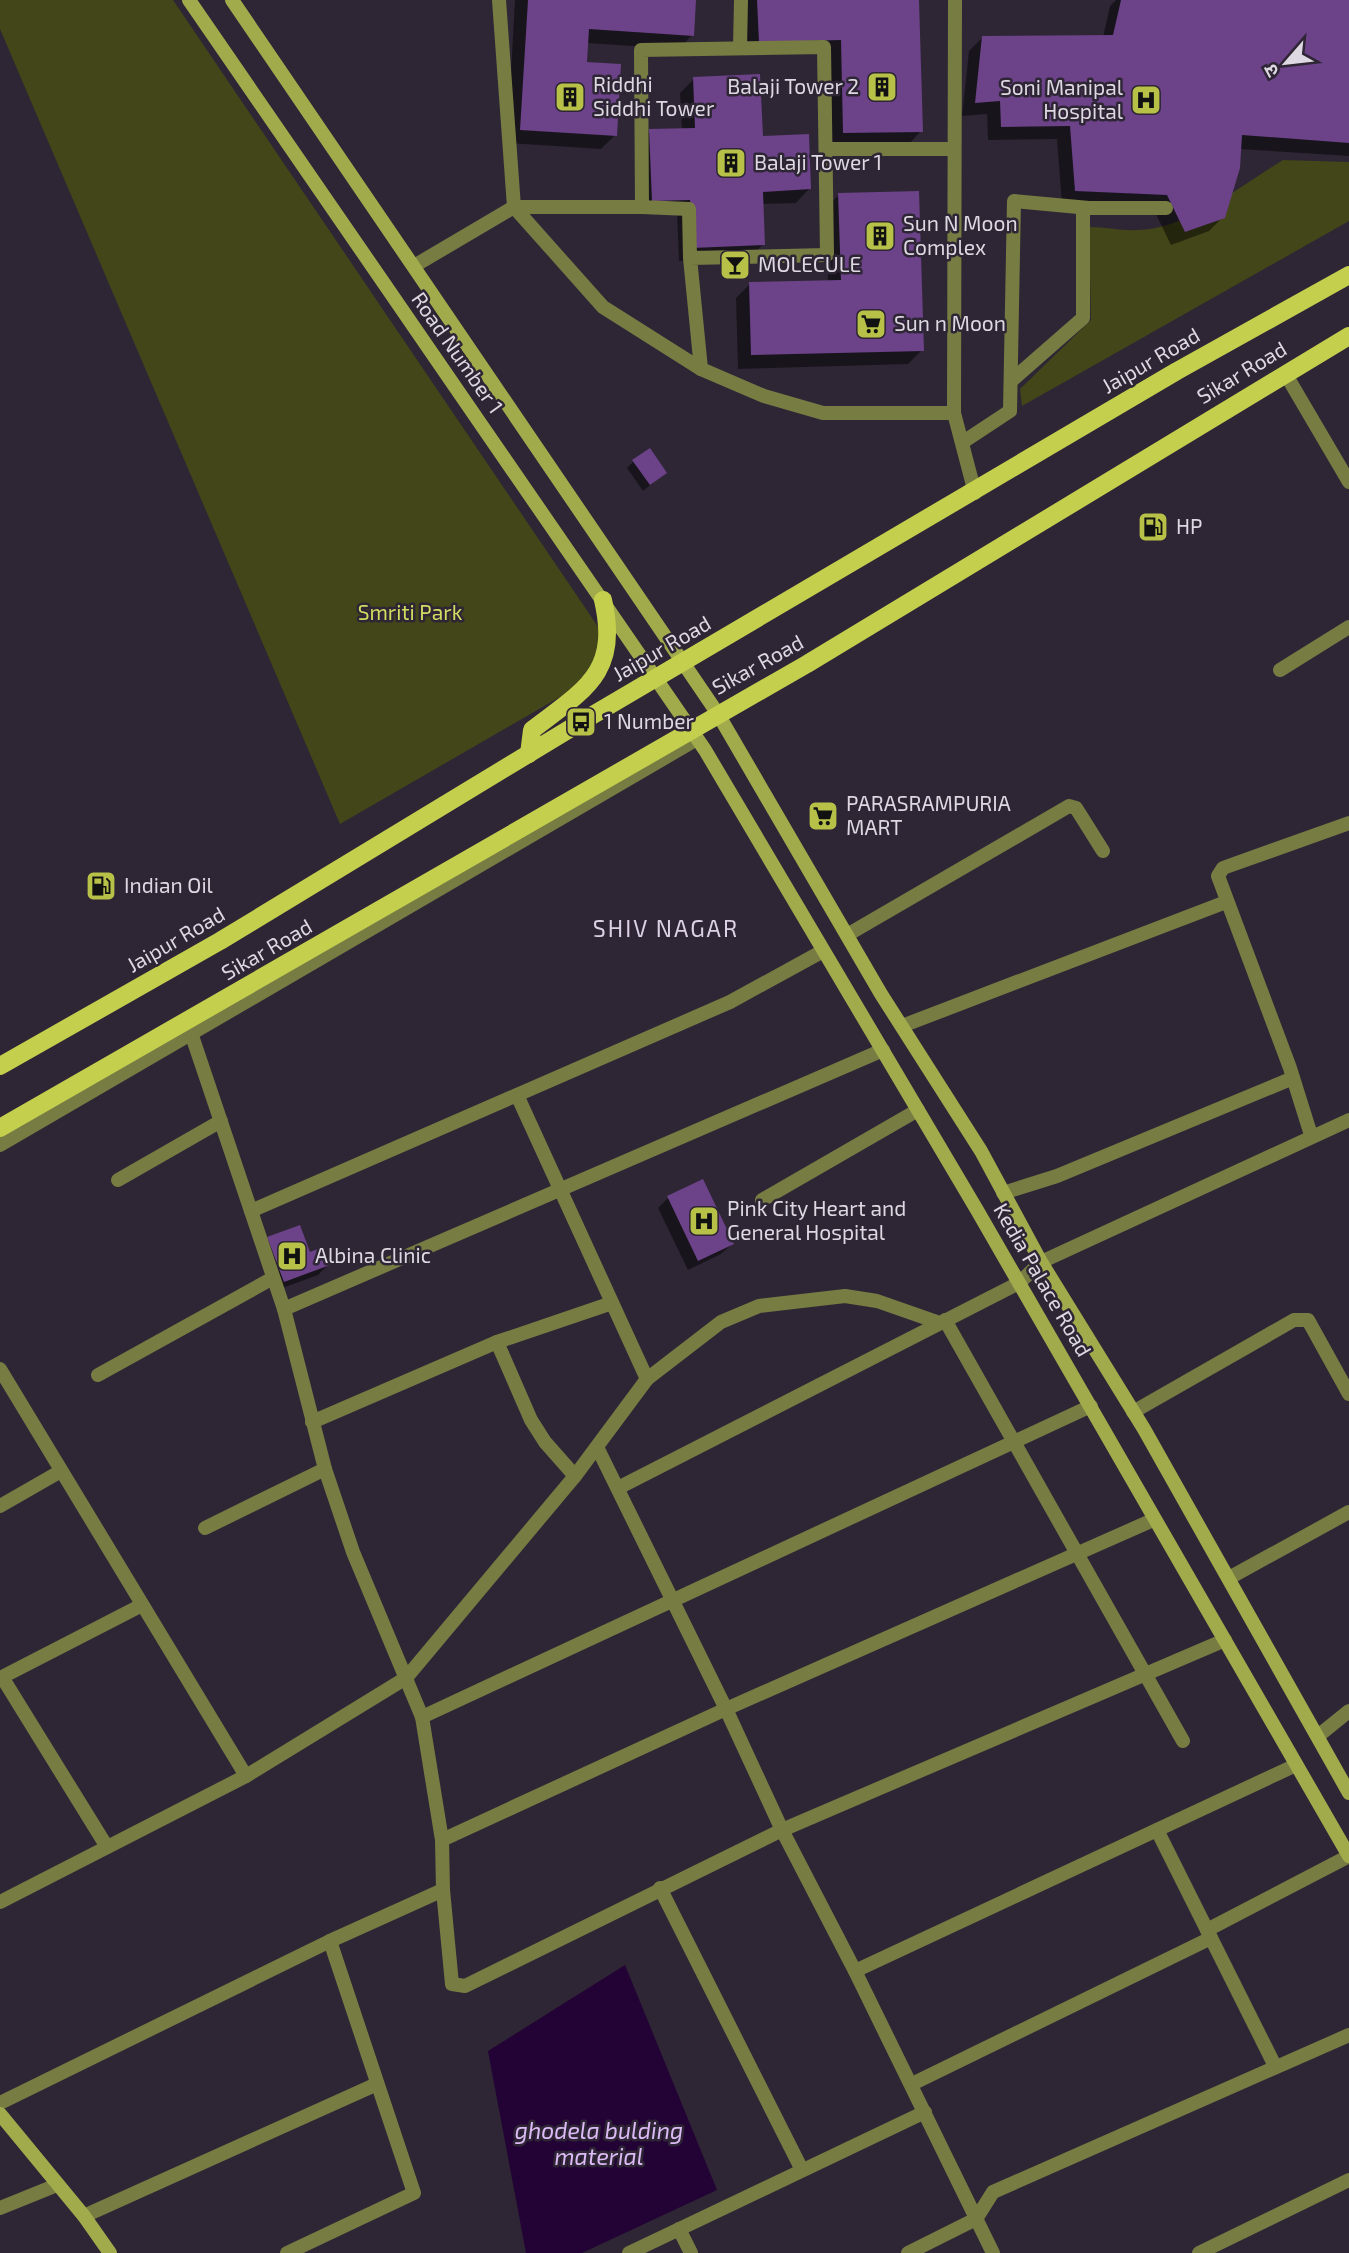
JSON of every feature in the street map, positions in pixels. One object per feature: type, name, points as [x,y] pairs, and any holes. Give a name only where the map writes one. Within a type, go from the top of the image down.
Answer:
[{"type":"main road","name":"Jaipur Road","points":[[0,1066],[220,941],[656,678],[1177,371],[1349,275]]},
{"type":"main road","name":"Sikar Road","points":[[0,1128],[189,1027],[693,735],[718,714],[1015,540],[1349,336]]},
{"type":"main road","points":[[529,754],[532,730],[592,681],[604,663],[610,639],[603,600]]},
{"type":"street","name":"Road Number 1","points":[[189,0],[603,600],[693,735]]},
{"type":"street","name":"Road Number 1","points":[[232,0],[718,714]]},
{"type":"street","points":[[499,0],[514,207],[603,307],[701,369],[764,396],[823,413],[954,412]]},
{"type":"street","points":[[740,48],[741,0]]},
{"type":"street","points":[[955,0],[954,412],[975,492]]},
{"type":"street","points":[[642,208],[641,50],[824,47],[827,255],[690,258]]},
{"type":"street","points":[[826,149],[953,149]]},
{"type":"street","points":[[963,442],[1010,411],[1014,201],[1083,208],[1166,208]]},
{"type":"street","points":[[414,266],[514,207],[689,209],[690,258],[701,369]]},
{"type":"street","points":[[1011,381],[1083,318],[1083,208]]},
{"type":"street","points":[[1285,373],[1349,482]]},
{"type":"street","points":[[1280,670],[1349,627]]},
{"type":"street","name":"Kedia Palace Road","points":[[718,714],[846,935],[981,1152],[1041,1262],[1133,1412],[1229,1578],[1349,1793]]},
{"type":"street","name":"Kedia Palace Road","points":[[693,735],[918,1110],[1349,1856]]},
{"type":"street","points":[[846,935],[1069,806],[1076,808],[1103,851]]},
{"type":"street","points":[[1311,1135],[1293,1078],[1218,882],[1219,871],[1348,827]]},
{"type":"street","points":[[902,1026],[1226,902]]},
{"type":"street","points":[[251,1211],[730,1002],[822,951]]},
{"type":"street","points":[[0,1145],[189,1027],[284,1310],[325,1469],[354,1552],[422,1717],[442,1840],[443,1890],[452,1984],[465,1986],[782,1830],[1224,1640]]},
{"type":"street","points":[[284,1310],[560,1188],[883,1051]]},
{"type":"street","points":[[1003,1193],[1057,1176],[1293,1078]]},
{"type":"street","points":[[517,1095],[647,1379]]},
{"type":"street","points":[[762,1200],[918,1110]]},
{"type":"street","points":[[618,1488],[1019,1283],[1041,1262],[1311,1135],[1349,1120]]},
{"type":"street","points":[[118,1180],[221,1121]]},
{"type":"street","points":[[98,1375],[273,1278]]},
{"type":"street","points":[[0,1902],[246,1776],[406,1678],[575,1476],[647,1379],[721,1322],[759,1306],[845,1296],[877,1301],[942,1322],[1079,1553],[1183,1741]]},
{"type":"street","points":[[312,1422],[497,1342],[612,1303]]},
{"type":"street","points":[[1133,1412],[1294,1320],[1308,1320],[1349,1394]]},
{"type":"street","points":[[497,1342],[531,1420],[545,1442],[575,1476]]},
{"type":"street","points":[[0,1370],[246,1776]]},
{"type":"street","points":[[422,1717],[1091,1406]]},
{"type":"street","points":[[597,1447],[726,1709],[782,1830],[912,2084],[993,2253]]},
{"type":"street","points":[[205,1528],[325,1469]]},
{"type":"street","points":[[0,1506],[61,1471]]},
{"type":"street","points":[[1229,1578],[1349,1512]]},
{"type":"street","points":[[442,1840],[726,1709],[1153,1520]]},
{"type":"street","points":[[107,1847],[1,1678],[142,1605]]},
{"type":"street","points":[[1318,1736],[1349,1712]]},
{"type":"street","points":[[855,1970],[1296,1765]]},
{"type":"street","points":[[1157,1830],[1275,2066]]},
{"type":"street","points":[[912,2084],[1209,1934],[1349,1856]]},
{"type":"street","points":[[660,1888],[802,2170]]},
{"type":"street","points":[[0,2103],[330,1941],[443,1890]]},
{"type":"street","points":[[286,2253],[414,2193],[330,1941]]},
{"type":"street","points":[[908,2253],[976,2219],[993,2192],[1349,2035]]},
{"type":"street","points":[[84,2216],[377,2084]]},
{"type":"street","points":[[629,2253],[925,2112]]},
{"type":"street","points":[[0,2114],[84,2216],[110,2253]]},
{"type":"street","points":[[1199,2253],[1349,2180]]},
{"type":"street","points":[[0,2208],[57,2185]]},
{"type":"street","points":[[679,2229],[691,2253]]},
{"type":"green space","name":"Smriti Park","points":[[0,0],[173,0],[605,637],[594,669],[565,694],[340,824],[0,29]]},
{"type":"green space","points":[[1283,160],[1349,162],[1349,221],[1022,406],[1020,389],[1091,320],[1089,227],[1138,230],[1175,222],[1213,204]]},
{"type":"water","name":"ghodela bulding material","points":[[625,1965],[717,2190],[582,2253],[526,2253],[488,2051]]},
{"type":"building","name":"Riddhi Siddhi Tower","points":[[528,0],[696,0],[694,36],[589,29],[587,62],[621,64],[617,136],[520,130]]},
{"type":"building","name":"Balaji Tower 2","points":[[757,0],[919,0],[923,132],[843,133],[841,40],[759,42]]},
{"type":"building","points":[[1121,0],[1349,0],[1349,143],[1242,135],[1240,168],[1225,218],[1185,232],[1167,195],[1075,191],[1070,126],[1001,127],[1000,101],[975,103],[982,36],[1113,35]]},
{"type":"building","name":"Balaji Tower 1","points":[[760,74],[763,136],[809,134],[811,189],[763,192],[765,245],[692,248],[690,200],[652,201],[649,129],[695,128],[693,77]]},
{"type":"building","name":"Sun N Moon Complex","points":[[919,191],[924,351],[751,355],[749,282],[841,280],[838,193]]},
{"type":"building","points":[[650,448],[667,473],[650,485],[632,460]]},
{"type":"building","points":[[703,1179],[734,1244],[698,1261],[667,1196]]},
{"type":"building","points":[[300,1225],[310,1252],[323,1247],[330,1265],[284,1282],[267,1237]]},
{"type":"place","name":"Balaji Tower 2","points":[[882,87]]},
{"type":"place","name":"Riddhi Siddhi Tower","points":[[570,97]]},
{"type":"place","name":"Soni Manipal Hospital","points":[[1146,100]]},
{"type":"place","name":"Balaji Tower 1","points":[[731,163]]},
{"type":"place","name":"Sun N Moon Complex","points":[[880,236]]},
{"type":"place","name":"MOLECULE","points":[[735,265]]},
{"type":"place","name":"Sun n Moon","points":[[871,324]]},
{"type":"place","name":"HP","points":[[1153,527]]},
{"type":"place","name":"1 Number","points":[[581,722]]},
{"type":"place","name":"PARASRAMPURIA MART","points":[[823,816]]},
{"type":"place","name":"Indian Oil","points":[[101,886]]},
{"type":"place","name":"Pink City Heart and General Hospital","points":[[704,1221]]},
{"type":"place","name":"Albina Clinic","points":[[292,1256]]},
{"type":"district","name":"SHIV NAGAR","points":[[666,929]]}]
